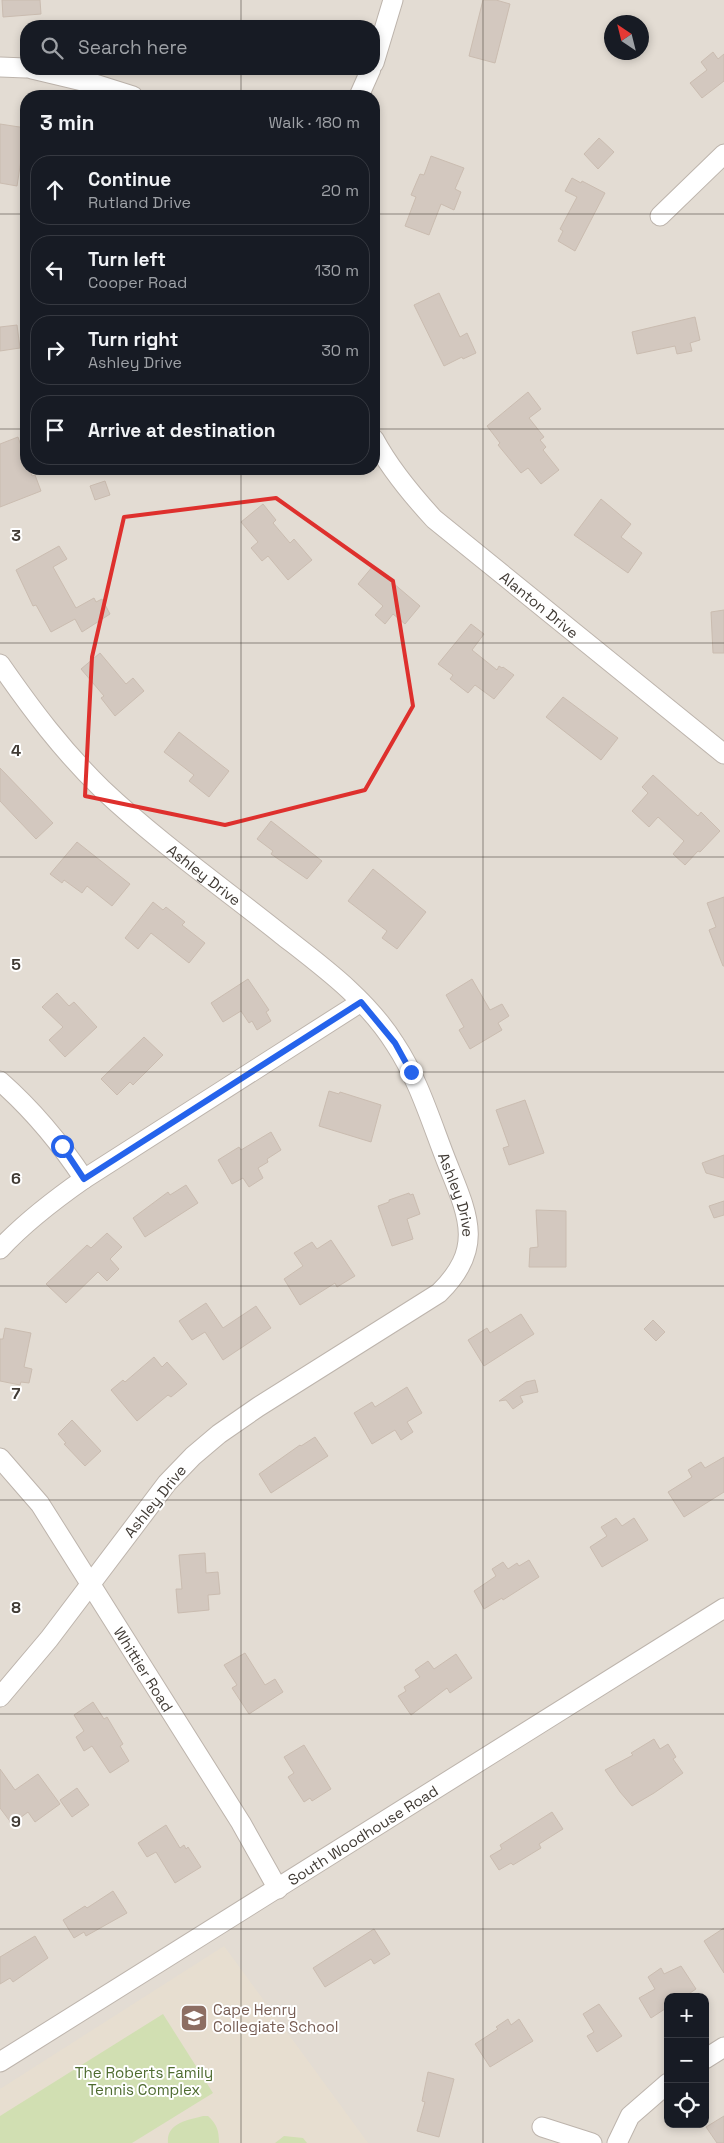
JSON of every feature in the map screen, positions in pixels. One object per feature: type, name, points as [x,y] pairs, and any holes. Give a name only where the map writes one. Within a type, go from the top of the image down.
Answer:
[{"type":"street","points":[[380,43],[393,0]]},
{"type":"street","points":[[0,67],[20,68]]},
{"type":"street","points":[[57,75],[113,90]]},
{"type":"street","points":[[362,90],[368,75]]},
{"type":"street","points":[[660,216],[724,154]]},
{"type":"street","name":"Alanton Drive","points":[[380,449],[395,472],[434,519],[724,754]]},
{"type":"street","name":"Ashley Drive","points":[[0,664],[38,719],[65,751],[103,789],[149,830],[330,972],[361,1002],[395,1043],[411,1072],[461,1198],[470,1233],[467,1251],[460,1268],[440,1294],[258,1407],[219,1434],[193,1456],[167,1483],[49,1639],[0,1697]]},
{"type":"street","points":[[0,1249],[44,1208],[84,1179],[361,1002]]},
{"type":"street","points":[[0,1081],[41,1120],[62,1146],[84,1179]]},
{"type":"street","name":"Whittier Road","points":[[0,1458],[40,1504],[241,1823],[278,1889]]},
{"type":"street","name":"South Woodhouse Road","points":[[0,2062],[724,1608]]},
{"type":"street","points":[[709,2056],[724,2047]]},
{"type":"street","points":[[617,2143],[630,2116],[664,2086]]},
{"type":"street","points":[[542,2127],[592,2143]]},
{"type":"highlighted area","points":[[276,498],[393,581],[413,706],[365,790],[225,825],[85,796],[92,657],[124,517]]},
{"type":"shaded area","points":[[0,0],[724,0],[724,2143],[0,2143]]},
{"type":"shaded area","name":"Cape Henry Collegiate School","points":[[224,1946],[368,2143],[0,2143],[0,2089]]},
{"type":"green space","name":"The Roberts Family Tennis Complex","points":[[163,2014],[213,2093],[132,2143],[0,2143],[0,2116]]},
{"type":"green space","points":[[208,2116],[214,2122],[218,2131],[219,2143],[168,2143],[168,2136],[174,2127],[185,2121]]},
{"type":"green space","points":[[284,2136],[303,2138],[307,2143],[275,2143]]},
{"type":"building","points":[[2,0],[40,0],[41,14],[3,17]]},
{"type":"building","points":[[483,0],[496,0],[510,4],[495,63],[469,56]]},
{"type":"building","points":[[713,52],[718,59],[724,54],[724,81],[702,98],[690,83],[707,70],[701,62]]},
{"type":"building","points":[[0,124],[20,127],[20,167],[17,186],[0,183]]},
{"type":"building","points":[[599,138],[614,152],[598,169],[584,154]]},
{"type":"building","points":[[431,156],[464,168],[455,189],[461,192],[454,210],[441,204],[429,235],[405,226],[416,197],[411,195],[420,174],[424,175]]},
{"type":"building","points":[[572,178],[605,193],[575,251],[558,241],[563,231],[560,229],[577,197],[565,191]]},
{"type":"building","points":[[439,293],[460,337],[467,333],[476,353],[463,359],[462,357],[444,366],[414,305]]},
{"type":"building","points":[[695,317],[700,340],[690,343],[692,351],[677,354],[675,346],[637,354],[632,332]]},
{"type":"building","points":[[17,325],[20,348],[0,351],[0,327]]},
{"type":"building","points":[[528,392],[541,409],[529,418],[544,437],[540,440],[546,447],[543,450],[559,470],[541,484],[528,468],[521,473],[498,445],[500,443],[487,426]]},
{"type":"building","points":[[18,437],[20,443],[20,475],[35,475],[41,491],[0,507],[0,444]]},
{"type":"building","points":[[105,481],[110,495],[95,500],[90,486]]},
{"type":"building","points":[[601,499],[631,524],[621,537],[642,553],[628,573],[574,535]]},
{"type":"building","points":[[263,504],[276,520],[273,523],[290,543],[294,539],[312,560],[288,580],[268,556],[262,561],[251,548],[258,542],[241,522]]},
{"type":"building","points":[[59,546],[67,559],[53,567],[76,608],[94,598],[96,602],[102,599],[110,614],[82,632],[75,619],[51,632],[36,605],[33,606],[16,570]]},
{"type":"building","points":[[373,566],[420,606],[405,624],[393,614],[385,624],[375,615],[383,606],[358,584]]},
{"type":"building","points":[[724,610],[724,653],[713,653],[711,612]]},
{"type":"building","points":[[471,624],[484,634],[472,650],[497,670],[499,666],[503,667],[514,675],[494,699],[475,685],[468,693],[450,679],[453,675],[438,664]]},
{"type":"building","points":[[100,653],[126,684],[133,678],[144,691],[115,716],[101,698],[104,696],[81,669]]},
{"type":"building","points":[[563,697],[618,738],[601,760],[546,717]]},
{"type":"building","points":[[179,732],[229,771],[209,797],[189,781],[194,775],[164,752]]},
{"type":"building","points":[[0,768],[53,823],[36,839],[0,801]]},
{"type":"building","points":[[653,775],[698,816],[701,812],[720,831],[685,865],[673,854],[684,841],[658,817],[649,827],[632,811],[648,793],[642,787]]},
{"type":"building","points":[[271,821],[322,861],[307,879],[271,854],[273,851],[257,839]]},
{"type":"building","points":[[77,842],[130,884],[112,906],[87,886],[82,893],[64,880],[62,883],[50,874]]},
{"type":"building","points":[[373,869],[426,912],[397,949],[382,938],[387,931],[348,901]]},
{"type":"building","points":[[724,897],[723,966],[709,930],[716,927],[707,903]]},
{"type":"building","points":[[153,902],[163,910],[166,907],[185,922],[182,925],[205,943],[189,963],[151,933],[138,949],[125,938]]},
{"type":"building","points":[[248,979],[269,1010],[266,1012],[271,1021],[257,1030],[252,1021],[249,1023],[241,1011],[223,1022],[211,1003]]},
{"type":"building","points":[[472,979],[490,1010],[502,1004],[509,1016],[498,1023],[502,1030],[470,1049],[459,1030],[464,1027],[446,995]]},
{"type":"building","points":[[57,993],[69,1006],[74,1002],[97,1027],[65,1057],[49,1040],[63,1027],[42,1007]]},
{"type":"building","points":[[144,1037],[163,1055],[133,1085],[130,1082],[117,1095],[101,1079]]},
{"type":"building","points":[[329,1091],[339,1094],[340,1092],[381,1105],[371,1142],[319,1126]]},
{"type":"building","points":[[525,1100],[544,1153],[509,1165],[503,1148],[509,1146],[496,1110]]},
{"type":"building","points":[[271,1132],[281,1150],[267,1159],[268,1162],[258,1168],[263,1178],[249,1187],[243,1178],[232,1184],[218,1160],[239,1147],[241,1150]]},
{"type":"building","points":[[724,1155],[724,1178],[706,1173],[702,1163]]},
{"type":"building","points":[[186,1185],[198,1203],[145,1237],[133,1218],[168,1192],[170,1195]]},
{"type":"building","points":[[409,1193],[410,1195],[413,1194],[420,1214],[407,1219],[413,1239],[392,1246],[378,1206]]},
{"type":"building","points":[[724,1201],[724,1215],[714,1218],[709,1206]]},
{"type":"building","points":[[536,1210],[566,1211],[566,1267],[529,1267],[530,1248],[538,1247]]},
{"type":"building","points":[[107,1233],[122,1247],[110,1259],[119,1269],[107,1281],[98,1272],[66,1303],[46,1284],[87,1245],[91,1248]]},
{"type":"building","points":[[331,1240],[355,1276],[337,1287],[335,1283],[300,1305],[284,1279],[303,1266],[294,1253],[312,1242],[317,1249]]},
{"type":"building","points":[[206,1303],[223,1328],[256,1306],[271,1328],[223,1360],[205,1332],[192,1340],[179,1321]]},
{"type":"building","points":[[521,1314],[534,1334],[484,1366],[468,1340],[487,1328],[490,1333]]},
{"type":"building","points":[[653,1320],[665,1332],[656,1341],[644,1329]]},
{"type":"building","points":[[5,1328],[31,1333],[24,1367],[32,1369],[29,1383],[21,1382],[20,1385],[0,1381],[0,1339],[3,1339]]},
{"type":"building","points":[[154,1357],[162,1367],[167,1362],[187,1384],[171,1397],[168,1395],[137,1421],[111,1390],[123,1380],[125,1382]]},
{"type":"building","points":[[535,1380],[538,1392],[520,1396],[523,1402],[513,1409],[506,1400],[499,1401],[526,1382]]},
{"type":"building","points":[[407,1387],[422,1413],[407,1422],[413,1432],[401,1440],[395,1430],[372,1444],[354,1413],[372,1402],[375,1407]]},
{"type":"building","points":[[72,1420],[101,1451],[85,1466],[64,1444],[66,1443],[58,1434]]},
{"type":"building","points":[[315,1437],[328,1456],[271,1493],[259,1474],[300,1445]]},
{"type":"building","points":[[724,1457],[724,1492],[684,1517],[668,1492],[692,1477],[688,1470],[701,1462],[705,1468]]},
{"type":"building","points":[[616,1518],[622,1526],[634,1518],[648,1540],[602,1567],[590,1547],[607,1536],[601,1527]]},
{"type":"building","points":[[205,1553],[206,1573],[218,1572],[220,1594],[208,1595],[209,1610],[178,1613],[176,1589],[182,1589],[179,1555]]},
{"type":"building","points":[[529,1560],[539,1577],[503,1600],[502,1598],[484,1609],[474,1591],[496,1576],[492,1569],[503,1562],[508,1569],[517,1563],[519,1566]]},
{"type":"building","points":[[245,1653],[265,1685],[275,1679],[283,1692],[249,1714],[232,1688],[237,1685],[224,1665]]},
{"type":"building","points":[[456,1654],[472,1678],[450,1693],[447,1688],[411,1715],[398,1696],[406,1691],[404,1687],[420,1677],[415,1670],[428,1661],[434,1669]]},
{"type":"building","points":[[93,1702],[104,1719],[107,1717],[123,1744],[120,1746],[129,1761],[110,1773],[92,1746],[84,1751],[76,1737],[84,1731],[74,1715]]},
{"type":"building","points":[[654,1739],[660,1749],[668,1744],[676,1757],[673,1759],[683,1773],[632,1806],[605,1770],[633,1755],[631,1753]]},
{"type":"building","points":[[304,1745],[331,1789],[312,1801],[310,1798],[304,1802],[288,1777],[294,1773],[284,1757]]},
{"type":"building","points":[[0,1769],[15,1790],[38,1774],[60,1804],[35,1822],[28,1812],[12,1824],[0,1808]]},
{"type":"building","points":[[77,1788],[89,1805],[72,1817],[60,1800]]},
{"type":"building","points":[[552,1812],[563,1829],[539,1844],[541,1848],[513,1865],[511,1863],[499,1870],[490,1856],[502,1849],[500,1845]]},
{"type":"building","points":[[166,1825],[180,1848],[184,1845],[186,1849],[188,1847],[201,1867],[175,1883],[156,1852],[147,1857],[138,1843]]},
{"type":"building","points":[[113,1891],[127,1913],[86,1936],[84,1932],[74,1938],[63,1920],[85,1906],[87,1908]]},
{"type":"building","points":[[724,1928],[724,1973],[704,1941]]},
{"type":"building","points":[[374,1929],[390,1954],[374,1964],[371,1959],[325,1987],[313,1968]]},
{"type":"building","points":[[35,1936],[48,1958],[13,1982],[10,1978],[0,1984],[0,1957]]},
{"type":"building","points":[[681,1966],[696,1989],[690,1993],[664,1993],[664,2010],[651,2018],[639,1998],[655,1989],[648,1977],[661,1968],[664,1974]]},
{"type":"building","points":[[599,2004],[622,2036],[597,2052],[587,2036],[594,2032],[583,2014]]},
{"type":"building","points":[[508,2019],[511,2025],[519,2019],[533,2041],[490,2067],[475,2044],[498,2029],[496,2027]]},
{"type":"building","points":[[428,2072],[454,2079],[439,2137],[417,2131],[425,2102],[422,2101]]},
{"type":"building","points":[[724,2116],[724,2143],[717,2143],[707,2128],[709,2128],[709,2125]]},
{"type":"place","name":"Cape Henry Collegiate School","points":[[194,2018]]},
{"type":"route","points":[[62,1146],[84,1179],[361,1002],[395,1043],[411,1072]]}]
